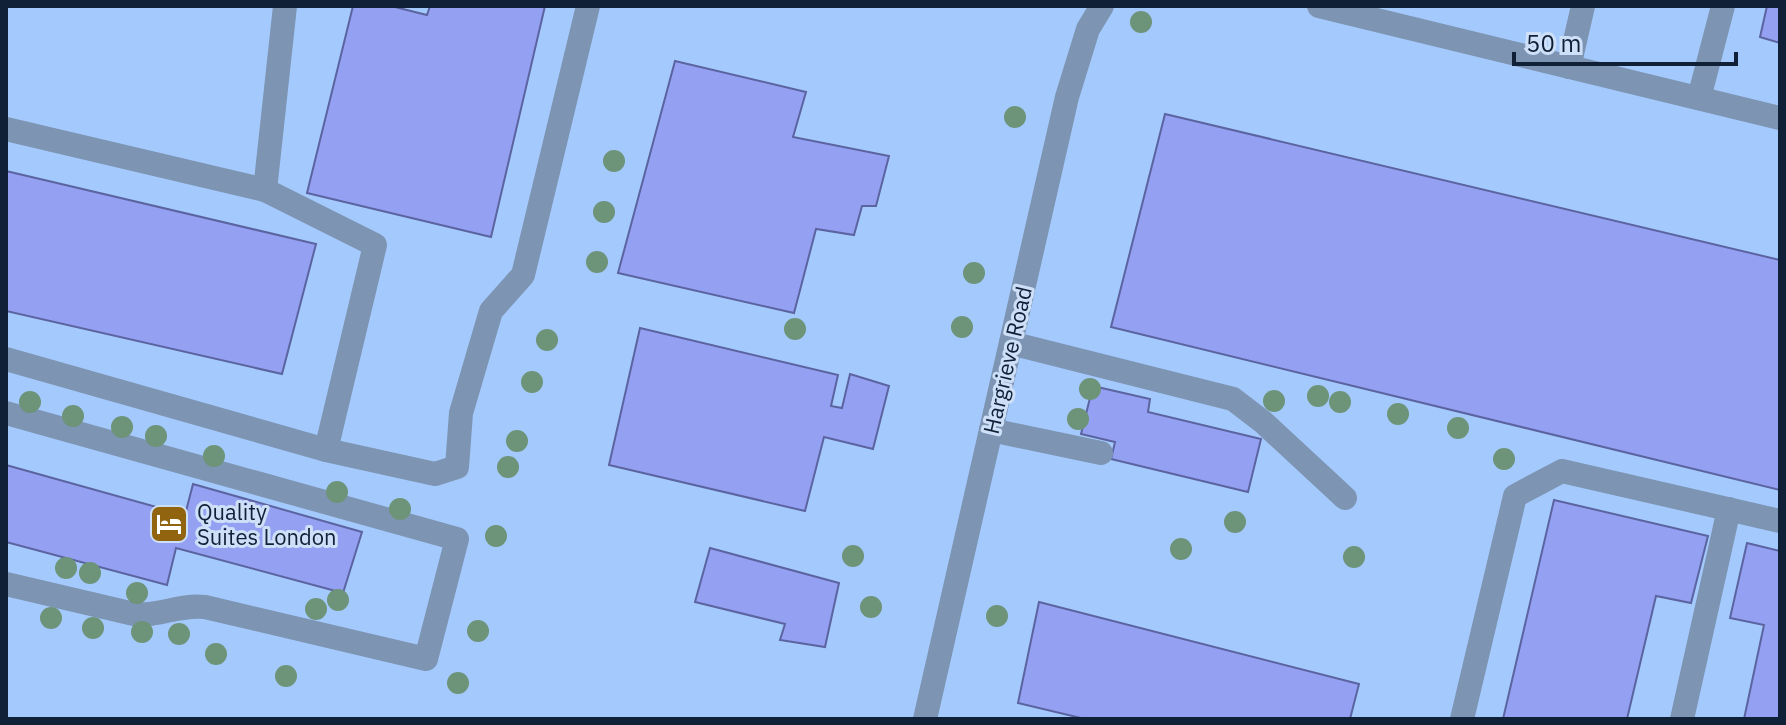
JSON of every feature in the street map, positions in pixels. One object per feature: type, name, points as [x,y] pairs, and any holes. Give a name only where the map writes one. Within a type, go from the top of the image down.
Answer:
[{"type":"street","points":[[265,190],[285,6]]},
{"type":"street","points":[[6,359],[326,450],[435,474],[457,467],[461,413],[491,311],[523,275],[588,6]]},
{"type":"street","name":"Hargrieve Road","points":[[925,719],[1067,97],[1088,29],[1102,6]]},
{"type":"street","points":[[1319,6],[1780,118]]},
{"type":"street","points":[[1569,67],[1583,6]]},
{"type":"street","points":[[1699,98],[1723,6]]},
{"type":"street","points":[[6,129],[265,190],[375,245],[326,450]]},
{"type":"street","points":[[1011,343],[1233,399],[1263,422],[1345,498]]},
{"type":"street","points":[[6,413],[457,539],[426,659],[205,607],[188,606],[151,615],[134,614],[6,584]]},
{"type":"street","points":[[991,430],[1101,453]]},
{"type":"street","points":[[1462,719],[1515,496],[1562,471],[1780,521]]},
{"type":"street","points":[[1682,719],[1729,509]]},
{"type":"shaded area","points":[[6,6],[1780,6],[1780,719],[6,719]]},
{"type":"building","points":[[353,6],[391,6],[427,15],[430,6],[545,6],[491,237],[307,193]]},
{"type":"building","points":[[1767,6],[1780,6],[1780,43],[1760,37]]},
{"type":"building","points":[[675,61],[806,92],[793,137],[889,156],[876,206],[862,206],[854,235],[816,229],[794,313],[618,273]]},
{"type":"building","points":[[1165,114],[1780,260],[1780,490],[1111,327]]},
{"type":"building","points":[[6,171],[316,244],[282,374],[6,311]]},
{"type":"building","points":[[640,328],[838,375],[831,406],[842,408],[850,374],[889,386],[873,449],[824,437],[805,511],[609,465]]},
{"type":"building","points":[[1093,386],[1150,399],[1148,412],[1261,439],[1248,492],[1111,459],[1115,442],[1081,434]]},
{"type":"building","name":"Quality Suites London","points":[[6,465],[185,515],[193,484],[362,532],[343,593],[176,548],[167,585],[6,542]]},
{"type":"building","points":[[1554,500],[1708,536],[1691,603],[1656,596],[1627,719],[1503,719]]},
{"type":"building","points":[[1747,543],[1780,551],[1780,719],[1744,719],[1764,625],[1730,618]]},
{"type":"building","points":[[710,548],[839,583],[825,647],[780,640],[785,624],[695,602]]},
{"type":"building","points":[[1039,602],[1359,684],[1350,719],[1085,719],[1018,703]]},
{"type":"place","name":"Quality Suites London","points":[[169,524]]}]
